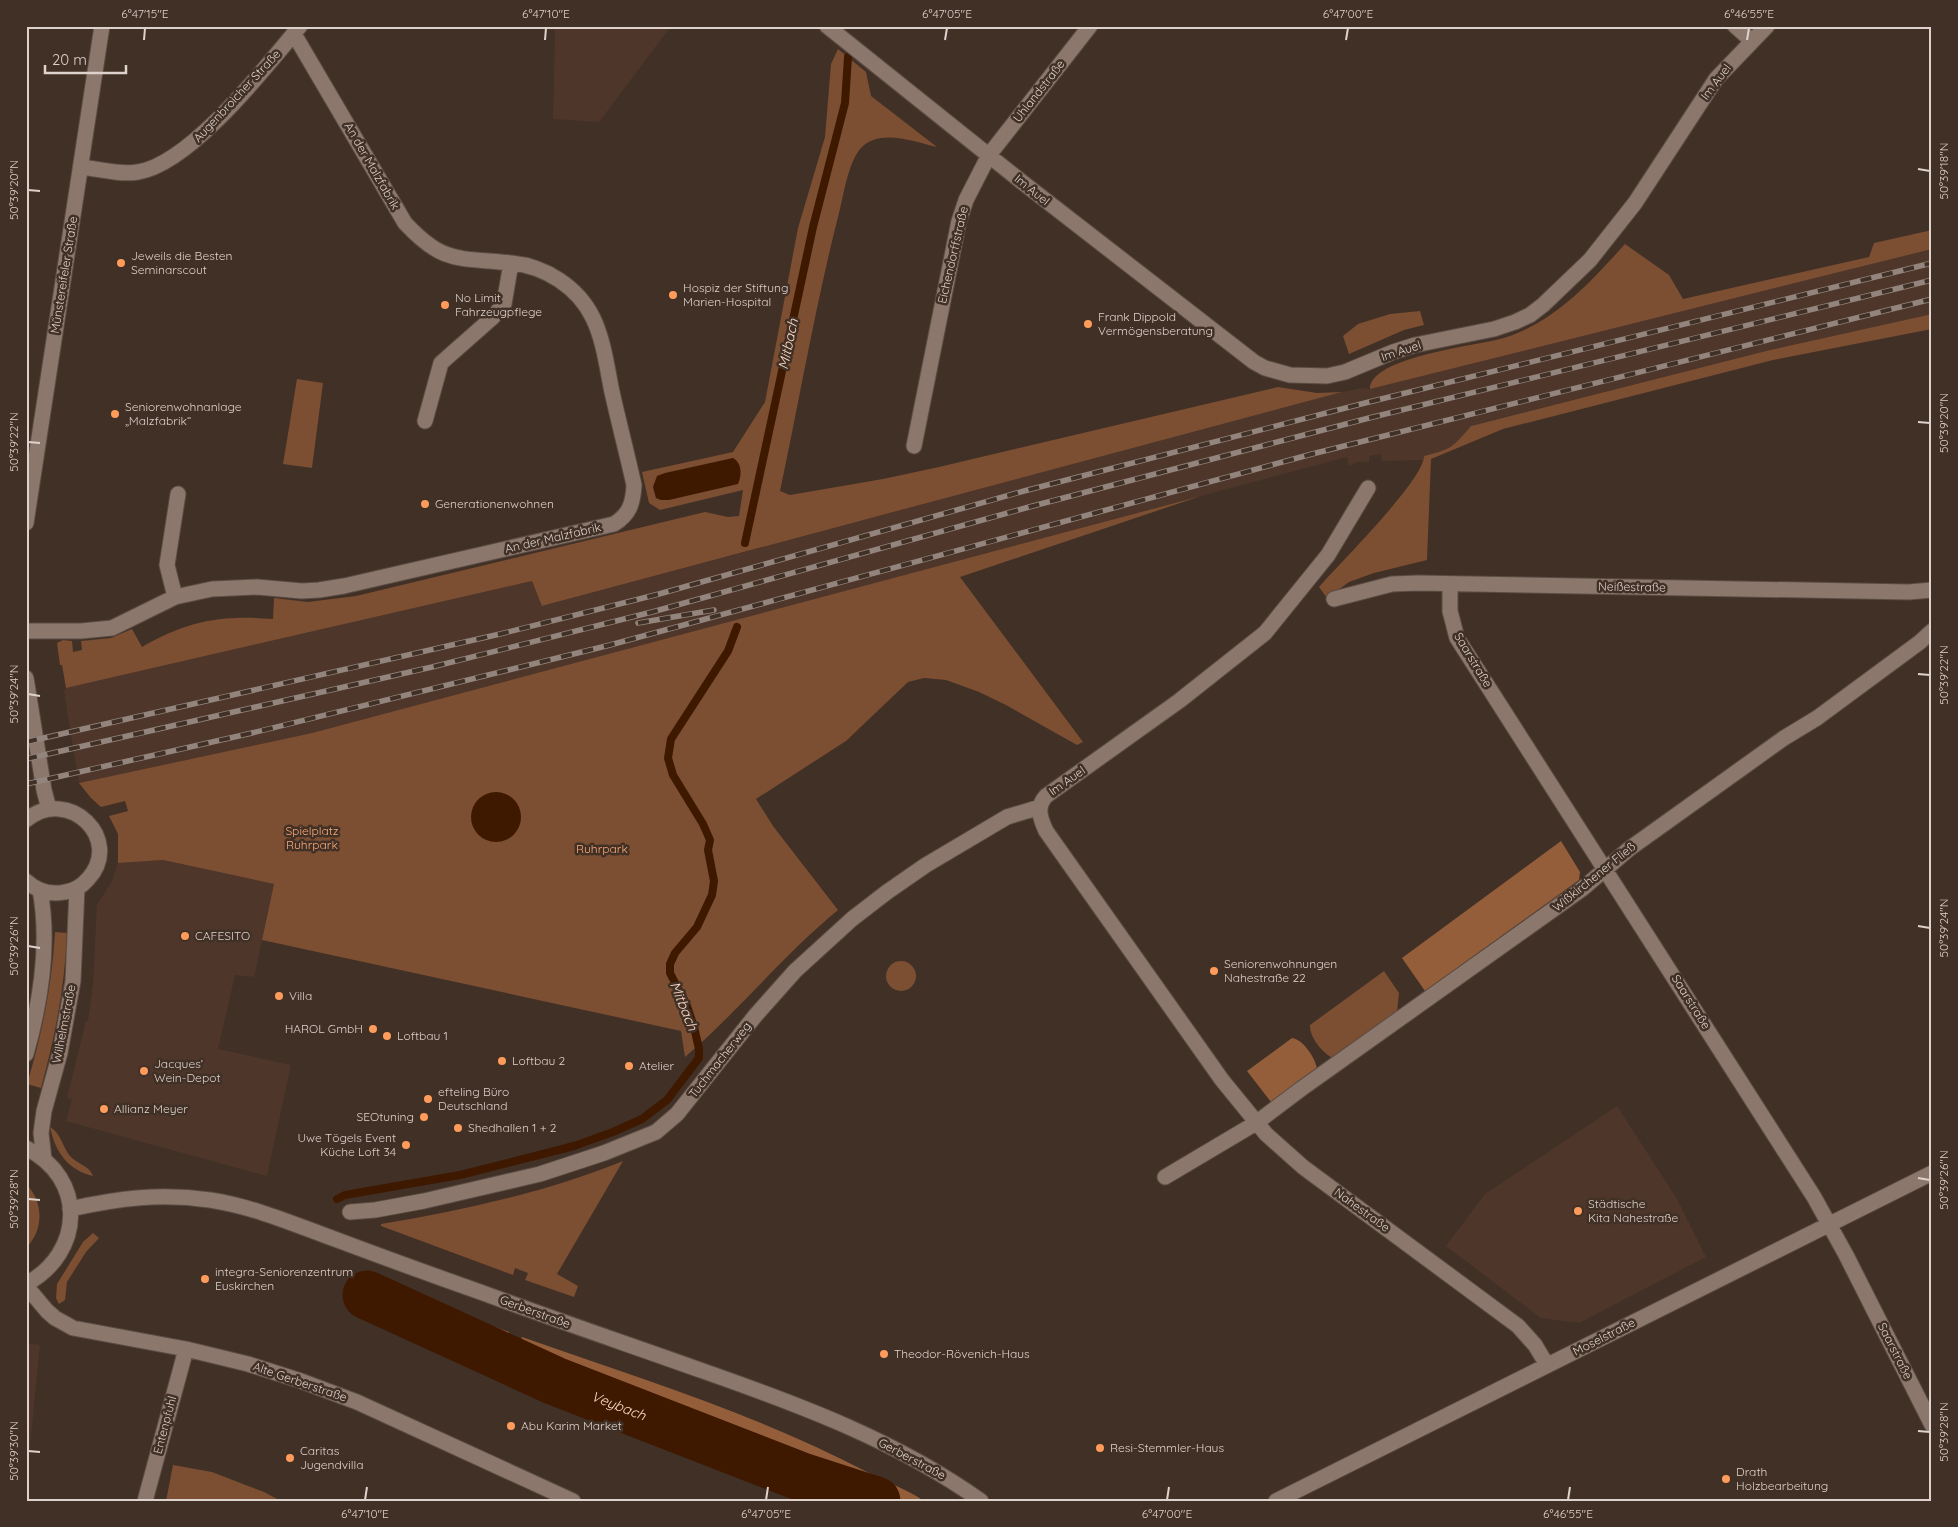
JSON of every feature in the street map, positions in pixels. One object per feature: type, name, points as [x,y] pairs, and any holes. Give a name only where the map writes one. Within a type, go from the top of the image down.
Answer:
[{"type":"street","name":"Münstereifeler Straße","points":[[26,523],[82,167],[102,26]]},
{"type":"street","points":[[827,26],[989,155]]},
{"type":"street","name":"Uhlandstraße","points":[[989,155],[1090,26]]},
{"type":"street","points":[[1735,26],[1752,41]]},
{"type":"street","name":"Im Auel","points":[[989,155],[1254,362],[1266,368],[1290,375],[1328,376],[1345,372],[1415,345],[1494,329],[1515,322],[1543,306],[1590,260],[1612,233],[1635,203],[1716,79],[1767,26]]},
{"type":"street","name":"Augenbroicher Straße","points":[[82,167],[138,172],[168,161],[206,131],[297,30]]},
{"type":"street","name":"An der Malzfabrik","points":[[26,631],[81,631],[112,628],[175,597],[195,592],[234,587],[319,590],[614,524],[629,512],[633,499],[634,485],[601,342],[593,319],[584,305],[560,281],[536,268],[511,263],[474,261],[453,257],[435,250],[418,237],[405,223],[297,30]]},
{"type":"street","name":"Eichendorffstraße","points":[[914,446],[959,221],[966,200],[989,155]]},
{"type":"street","points":[[425,422],[441,363],[499,310],[506,298],[511,263]]},
{"type":"street","name":"Im Auel","points":[[1256,1124],[1222,1080],[1056,846],[1040,819],[1041,801],[1179,701],[1265,633],[1328,555],[1368,488]]},
{"type":"street","points":[[175,597],[167,565],[178,494]]},
{"type":"street","name":"Neißestraße","points":[[1334,599],[1392,584],[1909,592],[1932,590]]},
{"type":"street","name":"Saarstraße","points":[[1450,584],[1450,611],[1457,638],[1606,868],[1814,1196],[1932,1425]]},
{"type":"street","name":"Wißkirchener Fließ","points":[[1256,1124],[1582,889],[1628,849],[1776,743],[1817,718],[1920,642],[1932,631]]},
{"type":"street","points":[[27,687],[49,809]]},
{"type":"street","name":"Tuchmacherweg","points":[[350,1212],[375,1210],[424,1201],[540,1174],[604,1153],[656,1132],[677,1114],[750,1022],[795,971],[852,919],[926,865],[1007,817],[1040,807]]},
{"type":"street","points":[[26,820],[39,812],[49,809],[64,809],[78,814],[89,824],[97,837],[99,852],[96,866],[88,879],[77,888],[59,893],[40,890],[26,881]]},
{"type":"street","name":"Wilhelmstraße","points":[[44,1159],[42,1125],[63,1040],[73,981],[77,888]]},
{"type":"street","points":[[26,1054],[36,1013],[43,962],[45,926],[40,890]]},
{"type":"street","points":[[1165,1177],[1256,1124]]},
{"type":"street","name":"Nahestraße","points":[[1256,1124],[1282,1150],[1303,1167],[1518,1326],[1535,1345],[1548,1365]]},
{"type":"street","points":[[26,1148],[44,1159],[52,1167],[62,1182],[70,1210],[69,1233],[60,1254],[45,1272],[26,1285]]},
{"type":"street","name":"Moselstraße","points":[[1276,1501],[1932,1173]]},
{"type":"street","name":"Gerberstraße","points":[[70,1210],[142,1196],[164,1196],[212,1200],[260,1212],[533,1312],[768,1394],[817,1414],[918,1461],[981,1501]]},
{"type":"street","name":"Alte Gerberstraße","points":[[26,1285],[51,1315],[74,1328],[186,1349],[248,1364],[300,1381],[356,1402],[573,1501]]},
{"type":"street","name":"Entenpfuhl","points":[[145,1501],[186,1349]]},
{"type":"shaded area","points":[[498,26],[671,26],[599,122],[553,119],[555,30]]},
{"type":"shaded area","points":[[1932,249],[1932,314],[1770,350],[1471,426],[1456,444],[1448,450],[1424,456],[1424,460],[1382,461],[1381,454],[1369,456],[1369,462],[1357,462],[1349,466],[1347,457],[312,733],[79,783],[64,691],[66,688],[532,581],[543,606],[1342,392],[1362,388],[1370,389]]},
{"type":"shaded area","points":[[733,458],[738,463],[740,469],[738,484],[669,500],[656,498],[653,487],[657,476]]},
{"type":"shaded area","points":[[491,792],[501,792],[514,799],[521,812],[521,822],[514,835],[501,842],[491,842],[482,838],[475,831],[471,822],[471,812],[475,803],[482,796]]},
{"type":"shaded area","points":[[1561,841],[1580,872],[1579,880],[1425,991],[1402,958]]},
{"type":"shaded area","points":[[163,860],[274,884],[254,977],[235,975],[218,1049],[291,1065],[267,1176],[66,1121],[72,1099],[67,1098],[86,1021],[88,1021],[93,984],[97,905],[112,881],[118,863]]},
{"type":"shaded area","points":[[1292,1038],[1300,1042],[1308,1050],[1317,1069],[1271,1102],[1247,1071]]},
{"type":"shaded area","name":"Städtische Kita Nahestraße","points":[[1617,1106],[1677,1199],[1706,1257],[1579,1323],[1541,1318],[1446,1246],[1485,1194]]},
{"type":"shaded area","points":[[372,1284],[509,1332],[506,1339],[519,1344],[522,1337],[742,1415],[827,1452],[924,1501],[792,1501],[794,1494],[562,1403],[359,1312]]},
{"type":"shaded area","points":[[26,1343],[40,1345],[28,1465],[26,1465]]},
{"type":"green space","points":[[838,49],[866,72],[871,96],[937,147],[898,138],[878,139],[869,142],[861,148],[853,161],[845,186],[823,279],[780,491],[790,495],[883,479],[1278,387],[1317,393],[1342,392],[542,606],[532,581],[66,688],[57,643],[63,640],[72,641],[73,652],[82,650],[81,641],[111,638],[132,629],[142,647],[174,631],[205,622],[237,618],[273,619],[274,598],[308,602],[356,596],[705,512],[728,517],[739,516],[743,490],[660,510],[649,503],[642,472],[733,452],[765,402],[798,228],[825,137],[831,64]]},
{"type":"green space","points":[[1932,230],[1932,249],[1370,389],[1374,378],[1386,369],[1403,361],[1496,340],[1516,334],[1534,325],[1583,289],[1625,244],[1669,275],[1683,299],[1869,257],[1874,243]]},
{"type":"green space","points":[[1420,311],[1424,325],[1404,330],[1349,354],[1343,336],[1358,324],[1390,314]]},
{"type":"green space","points":[[1932,314],[1932,329],[1773,360],[1503,429],[1431,459],[1427,560],[1374,573],[1349,582],[1327,598],[1319,587],[1396,502],[1420,468],[1424,456],[1451,447],[1471,426],[1770,350]]},
{"type":"green space","points":[[297,379],[323,383],[312,468],[283,464]]},
{"type":"green space","name":"Ruhrpark","points":[[1201,496],[960,577],[1083,742],[1077,745],[979,692],[946,680],[924,678],[908,682],[846,741],[756,799],[773,826],[838,910],[798,945],[724,1021],[685,1057],[681,1031],[262,940],[274,884],[163,860],[118,863],[118,834],[109,816],[128,811],[125,801],[101,807],[79,783],[312,733]]},
{"type":"green space","points":[[55,932],[67,933],[66,953],[59,1011],[41,1088],[27,1084],[46,1009]]},
{"type":"green space","points":[[901,961],[912,965],[916,976],[912,987],[901,991],[890,987],[886,976],[890,965]]},
{"type":"green space","points":[[1384,971],[1399,993],[1397,1012],[1333,1058],[1329,1056],[1314,1039],[1310,1025]]},
{"type":"green space","points":[[50,1127],[57,1133],[70,1156],[89,1169],[93,1176],[76,1169],[64,1159],[55,1144]]},
{"type":"green space","points":[[623,1161],[557,1274],[578,1286],[574,1297],[525,1280],[528,1273],[515,1268],[513,1275],[381,1226],[381,1224],[473,1207],[534,1191]]},
{"type":"green space","points":[[26,1184],[36,1199],[40,1216],[36,1233],[26,1248]]},
{"type":"green space","points":[[93,1233],[99,1238],[86,1252],[67,1282],[65,1300],[59,1304],[56,1298],[57,1284],[83,1242]]},
{"type":"green space","points":[[173,1465],[212,1472],[264,1492],[281,1501],[166,1501]]},
{"type":"waterway","name":"Mitbach","points":[[745,543],[813,227],[845,103],[848,57]]},
{"type":"waterway","name":"Mitbach","points":[[337,1199],[345,1195],[460,1175],[574,1146],[613,1132],[642,1119],[667,1100],[699,1058],[694,1027],[687,1006],[670,973],[670,964],[675,953],[697,927],[712,895],[714,881],[708,850],[710,840],[703,824],[673,775],[668,758],[671,739],[728,651],[737,627]]},
{"type":"waterway","name":"Veybach","points":[[367,1295],[555,1381],[802,1477],[876,1501]]},
{"type":"railway","points":[[26,742],[500,634],[659,594],[1024,491],[1365,403],[1932,263]]},
{"type":"railway","points":[[26,759],[432,667],[652,612],[1029,507],[1369,418],[1932,280]]},
{"type":"railway","points":[[26,784],[252,733],[610,645],[1312,454],[1932,299]]},
{"type":"railway","points":[[638,623],[714,610]]},
{"type":"place","name":"Jeweils die Besten Seminarscout","points":[[121,263]]},
{"type":"place","name":"Hospiz der Stiftung Marien-Hospital","points":[[673,295]]},
{"type":"place","name":"No Limit Fahrzeugpflege","points":[[445,305]]},
{"type":"place","name":"Frank Dippold Vermögensberatung","points":[[1088,324]]},
{"type":"place","name":"Seniorenwohnanlage „Malzfabrik“","points":[[115,414]]},
{"type":"place","name":"Generationenwohnen","points":[[425,504]]},
{"type":"place","name":"CAFESITO","points":[[185,936]]},
{"type":"place","name":"Seniorenwohnungen Nahestraße 22","points":[[1214,971]]},
{"type":"place","name":"Villa","points":[[279,996]]},
{"type":"place","name":"HAROL GmbH","points":[[373,1029]]},
{"type":"place","name":"Loftbau 1","points":[[387,1036]]},
{"type":"place","name":"Loftbau 2","points":[[502,1061]]},
{"type":"place","name":"Atelier","points":[[629,1066]]},
{"type":"place","name":"Jacques’ Wein-Depot","points":[[144,1071]]},
{"type":"place","name":"efteling Büro Deutschland","points":[[428,1099]]},
{"type":"place","name":"Allianz Meyer","points":[[104,1109]]},
{"type":"place","name":"SEOtuning","points":[[424,1117]]},
{"type":"place","name":"Shedhallen 1 + 2","points":[[458,1128]]},
{"type":"place","name":"Uwe Tögels Event Küche Loft 34","points":[[406,1145]]},
{"type":"place","name":"Städtische Kita Nahestraße","points":[[1578,1211]]},
{"type":"place","name":"integra-Seniorenzentrum Euskirchen","points":[[205,1279]]},
{"type":"place","name":"Theodor-Rövenich-Haus","points":[[884,1354]]},
{"type":"place","name":"Abu Karim Market","points":[[511,1426]]},
{"type":"place","name":"Resi-Stemmler-Haus","points":[[1100,1448]]},
{"type":"place","name":"Caritas Jugendvilla","points":[[290,1458]]},
{"type":"place","name":"Drath Holzbearbeitung","points":[[1726,1479]]},
{"type":"park label","name":"Spielplatz Ruhrpark","points":[[312,838]]}]
